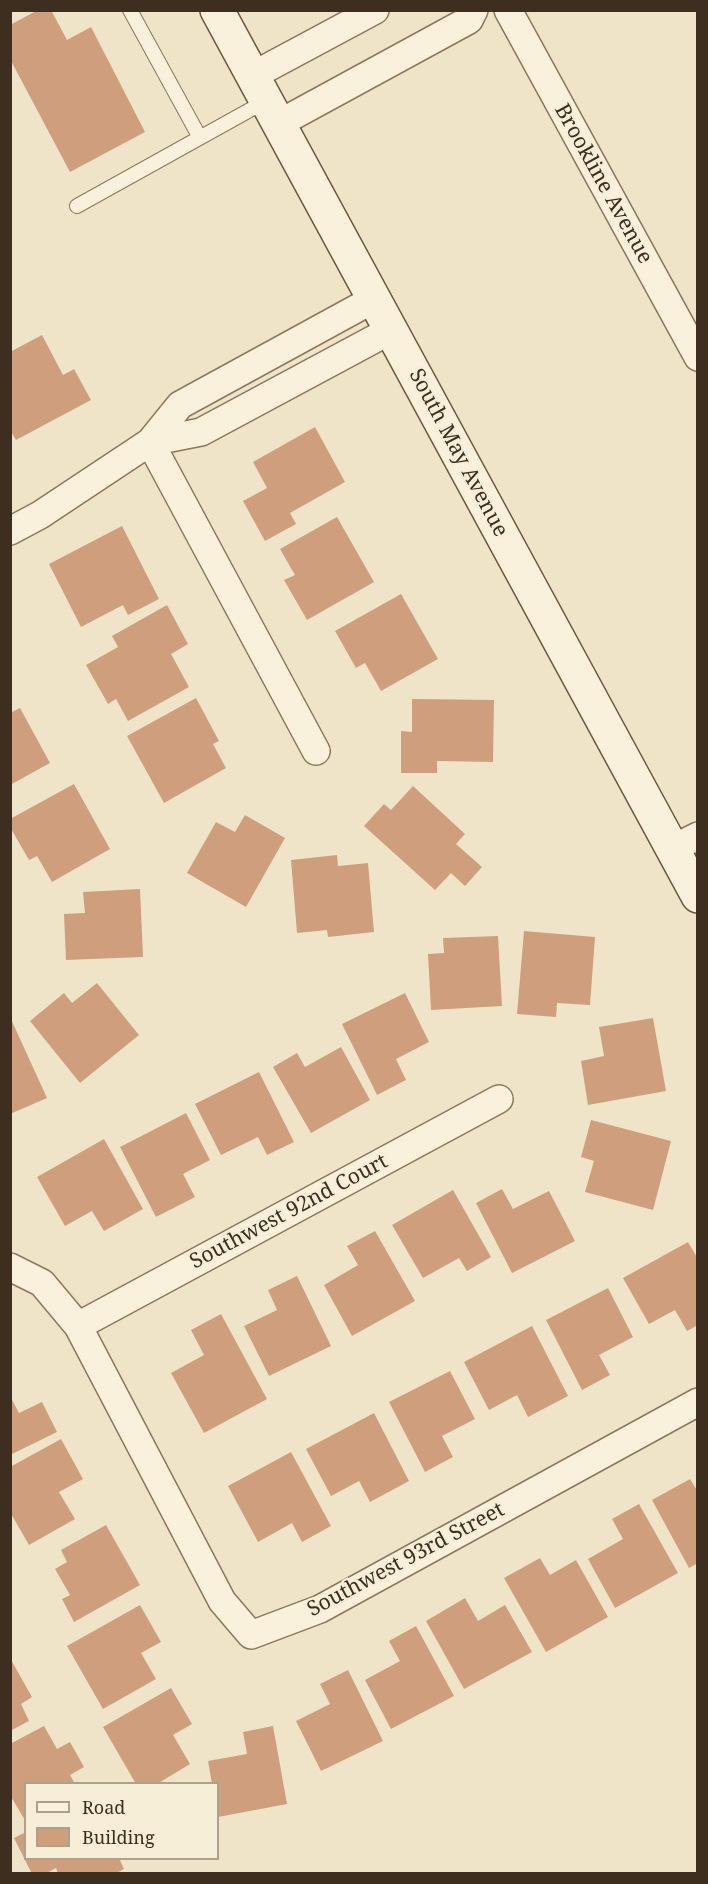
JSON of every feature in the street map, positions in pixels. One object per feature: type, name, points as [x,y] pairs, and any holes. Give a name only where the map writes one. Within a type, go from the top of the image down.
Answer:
[{"type":"main road","name":"South May Avenue","points":[[217,10],[391,330],[685,843],[698,896]]},
{"type":"street","points":[[265,100],[375,10]]},
{"type":"street","points":[[265,100],[470,20],[474,10]]},
{"type":"street","name":"Brookline Avenue","points":[[508,10],[698,357]]},
{"type":"street","points":[[237,393],[374,299]]},
{"type":"street","points":[[10,531],[40,515],[150,442],[180,405],[237,393],[391,330]]},
{"type":"street","points":[[150,442],[316,751]]},
{"type":"street","name":"Southwest 92nd Court","points":[[78,1326],[499,1098]]},
{"type":"street","name":"Southwest 93rd Street","points":[[10,1267],[42,1283],[78,1326],[222,1601],[251,1635],[320,1609],[698,1402]]},
{"type":"lane","points":[[130,10],[199,136]]},
{"type":"lane","points":[[77,206],[265,100]]},
{"type":"building","points":[[38,10],[51,10],[67,40],[91,27],[145,132],[70,172],[10,59],[10,25]]},
{"type":"building","points":[[42,335],[63,375],[74,369],[91,400],[16,440],[10,430],[10,352]]},
{"type":"building","points":[[315,427],[345,482],[290,513],[296,524],[265,541],[243,501],[267,488],[253,462]]},
{"type":"building","points":[[337,517],[374,582],[307,620],[284,580],[295,575],[280,549]]},
{"type":"building","points":[[122,526],[159,599],[128,615],[123,605],[81,627],[49,564]]},
{"type":"building","points":[[401,594],[438,659],[381,691],[365,663],[356,668],[335,631]]},
{"type":"building","points":[[167,605],[188,644],[171,654],[189,687],[128,721],[116,699],[108,704],[86,665],[118,647],[112,636]]},
{"type":"building","points":[[196,698],[219,741],[213,744],[226,768],[164,803],[127,736]]},
{"type":"building","points":[[412,699],[494,700],[493,762],[437,761],[437,773],[401,773],[401,731],[412,732]]},
{"type":"building","points":[[20,708],[50,763],[10,785],[10,713]]},
{"type":"building","points":[[74,784],[110,849],[52,882],[37,856],[29,860],[10,827],[10,819]]},
{"type":"building","points":[[413,786],[465,834],[456,844],[482,867],[465,886],[451,873],[435,890],[364,826],[384,804],[391,810]]},
{"type":"building","points":[[245,815],[285,838],[246,907],[187,873],[216,822],[235,832]]},
{"type":"building","points":[[337,855],[338,866],[368,863],[374,932],[328,937],[327,930],[297,933],[291,860]]},
{"type":"building","points":[[140,889],[143,957],[66,960],[64,914],[85,913],[83,892]]},
{"type":"building","points":[[524,931],[595,937],[590,1005],[557,1003],[556,1017],[517,1014]]},
{"type":"building","points":[[498,936],[502,1006],[431,1010],[428,954],[444,953],[443,938]]},
{"type":"building","points":[[97,983],[139,1035],[80,1083],[30,1021],[64,993],[72,1003]]},
{"type":"building","points":[[405,993],[429,1042],[396,1059],[406,1080],[377,1095],[342,1024]]},
{"type":"building","points":[[10,1017],[47,1098],[10,1114]]},
{"type":"building","points":[[653,1018],[666,1091],[588,1105],[581,1061],[604,1056],[599,1027]]},
{"type":"building","points":[[341,1047],[370,1100],[311,1133],[273,1067],[297,1053],[305,1067]]},
{"type":"building","points":[[259,1072],[294,1142],[267,1155],[258,1137],[221,1155],[195,1104]]},
{"type":"building","points":[[186,1113],[210,1160],[183,1174],[195,1197],[156,1217],[120,1147]]},
{"type":"building","points":[[591,1120],[671,1141],[653,1210],[585,1192],[594,1161],[581,1157]]},
{"type":"building","points":[[104,1139],[143,1209],[104,1231],[92,1211],[65,1226],[37,1177]]},
{"type":"building","points":[[502,1189],[513,1209],[549,1191],[575,1241],[512,1273],[476,1203]]},
{"type":"building","points":[[453,1190],[491,1257],[467,1271],[459,1258],[423,1278],[392,1225]]},
{"type":"building","points":[[375,1231],[415,1301],[352,1336],[324,1285],[358,1265],[347,1246]]},
{"type":"building","points":[[688,1242],[698,1259],[698,1325],[687,1331],[675,1310],[649,1324],[623,1278]]},
{"type":"building","points":[[297,1276],[331,1346],[269,1376],[244,1326],[277,1310],[268,1290]]},
{"type":"building","points":[[608,1288],[633,1337],[599,1355],[610,1375],[582,1390],[546,1320]]},
{"type":"building","points":[[221,1314],[267,1399],[204,1433],[171,1373],[204,1355],[191,1330]]},
{"type":"building","points":[[532,1326],[568,1396],[528,1417],[517,1395],[489,1410],[464,1362]]},
{"type":"building","points":[[450,1371],[475,1419],[442,1436],[453,1457],[425,1472],[389,1402]]},
{"type":"building","points":[[10,1396],[19,1413],[42,1402],[57,1432],[10,1455]]},
{"type":"building","points":[[374,1413],[409,1481],[370,1502],[359,1481],[331,1496],[306,1449]]},
{"type":"building","points":[[61,1439],[83,1479],[59,1492],[75,1519],[29,1545],[10,1512],[10,1467]]},
{"type":"building","points":[[291,1452],[331,1526],[302,1542],[292,1523],[258,1542],[228,1486]]},
{"type":"building","points":[[690,1479],[698,1492],[698,1563],[689,1568],[652,1500]]},
{"type":"building","points":[[639,1504],[678,1573],[615,1608],[588,1559],[623,1539],[612,1519]]},
{"type":"building","points":[[106,1525],[140,1585],[74,1622],[62,1599],[70,1595],[55,1569],[67,1562],[61,1550]]},
{"type":"building","points":[[540,1558],[550,1575],[576,1560],[608,1617],[546,1652],[504,1578]]},
{"type":"building","points":[[465,1598],[478,1621],[505,1605],[532,1652],[464,1689],[426,1621]]},
{"type":"building","points":[[140,1605],[161,1642],[141,1653],[156,1679],[103,1709],[67,1646]]},
{"type":"building","points":[[416,1626],[454,1696],[391,1729],[365,1680],[400,1661],[389,1641]]},
{"type":"building","points":[[10,1658],[32,1697],[21,1704],[29,1721],[10,1731]]},
{"type":"building","points":[[348,1670],[383,1741],[321,1771],[296,1721],[330,1704],[320,1684]]},
{"type":"building","points":[[171,1688],[192,1724],[173,1735],[190,1764],[160,1782],[135,1782],[103,1727]]},
{"type":"building","points":[[44,1726],[57,1749],[70,1742],[84,1767],[70,1775],[74,1782],[24,1782],[24,1819],[10,1795],[10,1744]]},
{"type":"building","points":[[273,1726],[287,1804],[219,1817],[219,1782],[212,1782],[208,1761],[247,1754],[243,1732]]},
{"type":"building","points":[[24,1833],[24,1858],[14,1838]]},
{"type":"building","points":[[25,1860],[120,1860],[124,1869],[115,1874],[58,1874],[56,1868],[45,1874],[32,1874]]}]
